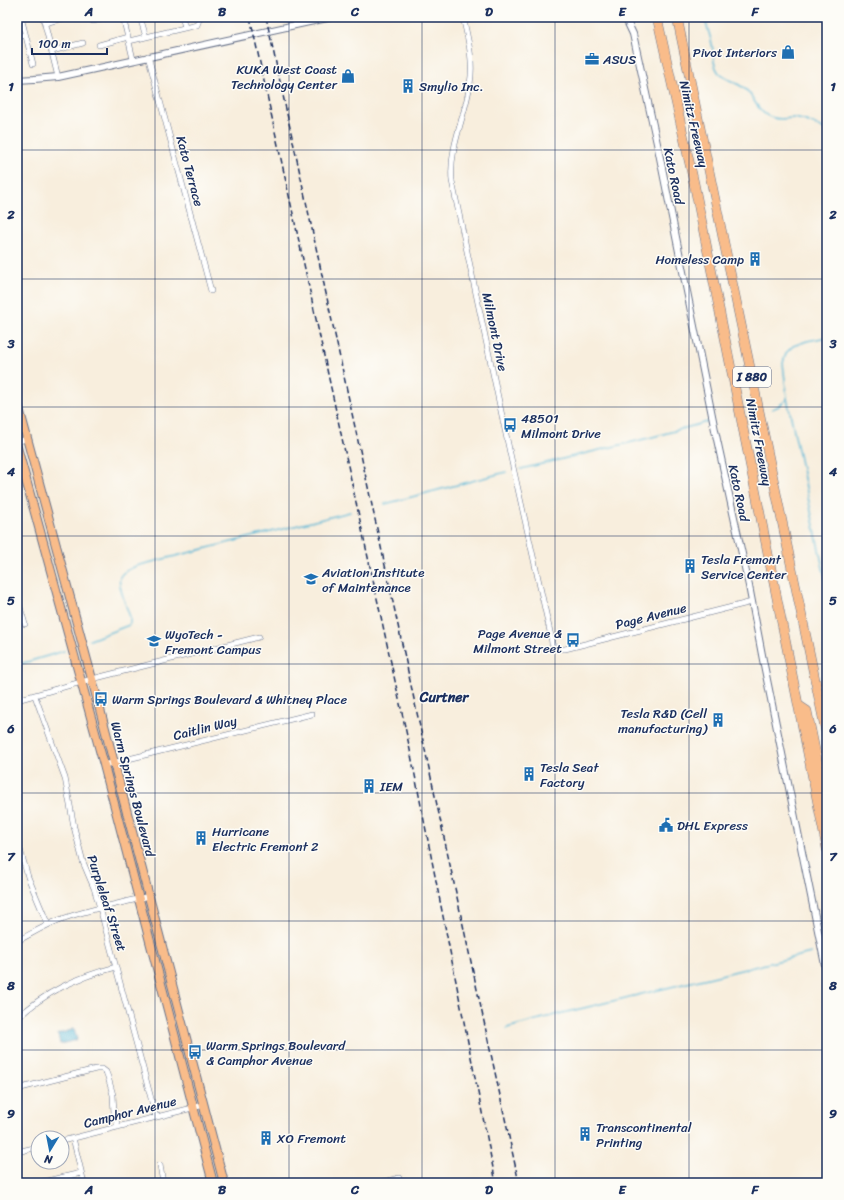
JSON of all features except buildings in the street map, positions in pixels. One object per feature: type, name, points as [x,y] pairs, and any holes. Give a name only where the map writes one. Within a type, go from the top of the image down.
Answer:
[{"type":"highway","name":"Nimitz Freeway","points":[[657,17],[694,183],[827,849]]},
{"type":"highway","name":"Nimitz Freeway","points":[[677,17],[827,737]]},
{"type":"highway","name":"I 880","points":[[798,705],[807,711],[827,808]]},
{"type":"main road","name":"Warm Springs Boulevard","points":[[17,401],[114,762],[224,1183]]},
{"type":"main road","name":"Warm Springs Boulevard","points":[[17,448],[104,764],[138,899],[214,1183]]},
{"type":"main road","points":[[39,528],[47,537],[56,565],[62,569]]},
{"type":"street","points":[[21,17],[33,64]]},
{"type":"street","points":[[58,76],[44,20],[67,17]]},
{"type":"street","points":[[93,21],[110,17]]},
{"type":"street","points":[[123,17],[133,59]]},
{"type":"street","points":[[140,17],[146,37]]},
{"type":"street","points":[[182,17],[185,28]]},
{"type":"street","points":[[99,45],[146,37],[197,25],[201,17]]},
{"type":"street","points":[[17,80],[34,80],[58,76],[332,17]]},
{"type":"street","name":"Milmont Drive","points":[[463,17],[471,58],[471,72],[468,95],[452,155],[452,181],[552,644],[556,649]]},
{"type":"street","name":"Kato Road","points":[[625,17],[633,34],[658,148],[717,443],[752,602],[827,975]]},
{"type":"street","points":[[17,37],[25,35]]},
{"type":"street","points":[[52,51],[83,43]]},
{"type":"street","name":"Kato Terrace","points":[[148,56],[211,291]]},
{"type":"street","points":[[17,442],[26,439]]},
{"type":"street","points":[[17,597],[25,624]]},
{"type":"street","name":"Page Avenue","points":[[556,649],[564,649],[752,602]]},
{"type":"street","points":[[17,700],[258,637]]},
{"type":"street","name":"Purpleleaf Street","points":[[35,696],[65,778],[82,862],[94,888],[100,908],[156,1117]]},
{"type":"street","name":"Caitlin Way","points":[[104,764],[312,714]]},
{"type":"street","points":[[17,839],[28,877],[48,925]]},
{"type":"street","points":[[17,941],[48,925],[71,916],[149,896]]},
{"type":"street","points":[[17,1019],[38,1001],[66,984],[85,976],[116,967]]},
{"type":"street","points":[[17,1089],[96,1069],[102,1070],[106,1072],[108,1076],[114,1098],[114,1112],[118,1127]]},
{"type":"street","name":"Camphor Avenue","points":[[70,1139],[204,1104]]},
{"type":"street","points":[[73,1138],[84,1183]]},
{"type":"street","points":[[17,1152],[30,1149]]},
{"type":"street","points":[[160,1165],[163,1183]]},
{"type":"street","points":[[38,1183],[81,1173]]},
{"type":"street","points":[[379,1183],[399,1181]]},
{"type":"water","points":[[74,1029],[77,1040],[60,1044],[58,1034]]},
{"type":"waterway","points":[[704,17],[712,44],[714,63],[719,73],[726,79],[746,90],[762,112],[769,117],[776,119],[793,118],[802,120],[827,130]]},
{"type":"waterway","points":[[827,337],[807,341],[793,346],[786,353],[783,363],[787,398],[827,587]]},
{"type":"waterway","points":[[772,409],[779,406],[787,399]]},
{"type":"waterway","points":[[521,469],[649,438],[707,422]]},
{"type":"waterway","points":[[385,504],[506,472]]},
{"type":"waterway","points":[[90,640],[129,625],[130,617],[119,581],[121,575],[127,570],[136,566],[350,512]]},
{"type":"waterway","points":[[17,665],[64,651]]},
{"type":"waterway","points":[[507,1028],[811,953]]},
{"type":"railway","points":[[250,17],[409,745],[496,1183]]},
{"type":"railway","points":[[266,17],[519,1183]]},
{"type":"place","name":"Pivot Interiors","points":[[788,52]]},
{"type":"place","name":"ASUS","points":[[592,59]]},
{"type":"place","name":"KUKA West Coast Technology Center","points":[[348,76]]},
{"type":"place","name":"Smylio Inc.","points":[[408,86]]},
{"type":"place","name":"Homeless Camp","points":[[755,259]]},
{"type":"place","name":"48501 Milmont Drive","points":[[510,425]]},
{"type":"place","name":"Tesla Fremont Service Center","points":[[690,566]]},
{"type":"place","name":"Aviation Institute of Maintenance","points":[[311,579]]},
{"type":"place","name":"Page Avenue & Milmont Street","points":[[573,640]]},
{"type":"place","name":"WyoTech - Fremont Campus","points":[[154,641]]},
{"type":"place","name":"Warm Springs Boulevard & Whitney Place","points":[[101,699]]},
{"type":"place","name":"Tesla R&D (Cell manufacturing)","points":[[718,720]]},
{"type":"place","name":"Tesla Seat Factory","points":[[529,774]]},
{"type":"place","name":"IEM","points":[[369,786]]},
{"type":"place","name":"DHL Express","points":[[666,825]]},
{"type":"place","name":"Hurricane Electric Fremont 2","points":[[201,838]]},
{"type":"place","name":"Warm Springs Boulevard & Camphor Avenue","points":[[195,1052]]},
{"type":"place","name":"Transcontinental Printing","points":[[585,1134]]},
{"type":"place","name":"XO Fremont","points":[[266,1138]]},
{"type":"district","name":"Curtner","points":[[444,697]]}]
